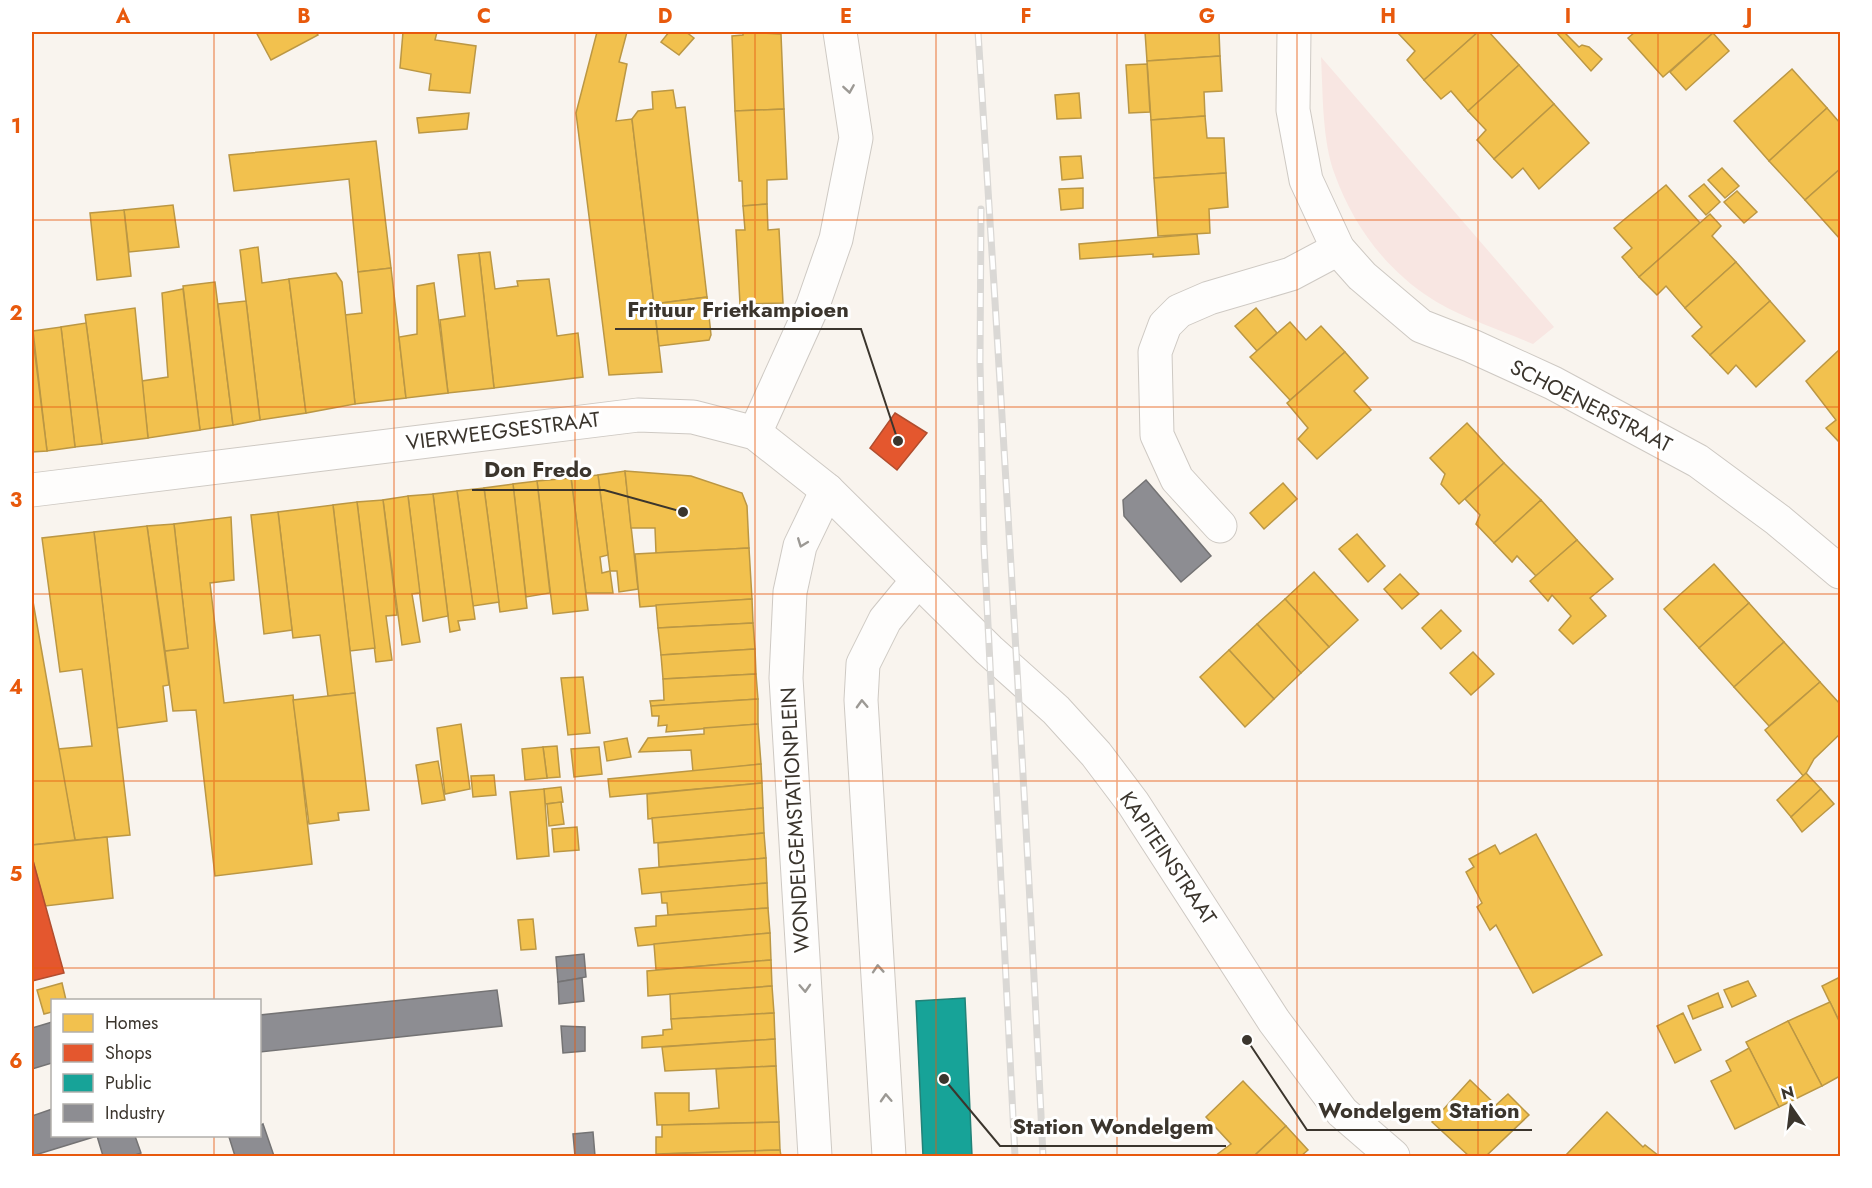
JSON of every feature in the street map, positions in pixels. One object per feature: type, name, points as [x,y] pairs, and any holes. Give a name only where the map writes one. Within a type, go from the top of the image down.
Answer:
[{"type":"street","points":[[755,433],[813,305],[836,239],[856,138],[840,32]]},
{"type":"street","name":"SCHOENERSTRAAT","points":[[1294,32],[1293,110],[1306,180],[1338,249],[1362,276],[1421,326],[1472,346],[1553,383],[1698,461],[1778,520],[1840,572]]},
{"type":"street","points":[[1220,526],[1177,479],[1157,435],[1155,352],[1166,325],[1179,311],[1209,298],[1291,274],[1338,249]]},
{"type":"street","name":"VIERWEEGSESTRAAT","points":[[32,490],[638,415],[693,417],[755,433],[827,490],[918,580]]},
{"type":"street","name":"WONDELGEMSTATIONPLEIN","points":[[815,1156],[786,678],[789,592],[800,546],[827,490]]},
{"type":"street","points":[[889,1156],[861,700],[863,664],[885,620],[918,580]]},
{"type":"street","name":"KAPITEINSTRAAT","points":[[918,580],[989,650],[1056,710],[1096,754],[1177,868],[1274,1021],[1342,1112],[1393,1156]]},
{"type":"shaded area","points":[[1321,57],[1554,327],[1533,344],[1467,317],[1432,299],[1400,274],[1361,229],[1342,193],[1331,162],[1324,117]]},
{"type":"building: Homes","points":[[256,32],[316,32],[318,35],[271,60]]},
{"type":"building: Homes","points":[[403,32],[437,32],[435,40],[476,46],[470,93],[429,90],[431,74],[400,68]]},
{"type":"building: Homes","points":[[597,32],[627,32],[619,62],[627,64],[616,121],[632,119],[662,372],[609,375],[576,113]]},
{"type":"building: Homes","points":[[669,32],[686,32],[694,38],[679,55],[661,42]]},
{"type":"building: Homes","points":[[743,32],[781,34],[784,109],[735,111],[732,36],[743,35]]},
{"type":"building: Homes","points":[[1145,32],[1219,32],[1220,56],[1147,61]]},
{"type":"building: Homes","points":[[1397,32],[1478,32],[1424,80],[1407,60],[1415,51]]},
{"type":"building: Homes","points":[[1478,32],[1489,32],[1519,65],[1468,111],[1451,91],[1441,99],[1424,80]]},
{"type":"building: Homes","points":[[1556,32],[1567,32],[1565,33],[1579,47],[1582,45],[1589,47],[1602,59],[1591,71]]},
{"type":"building: Homes","points":[[1635,32],[1714,32],[1663,77],[1628,38]]},
{"type":"building: Homes","points":[[1713,33],[1729,51],[1686,90],[1670,72]]},
{"type":"building: Homes","points":[[1220,56],[1222,91],[1204,92],[1205,116],[1151,120],[1147,61]]},
{"type":"building: Homes","points":[[1147,64],[1150,112],[1129,113],[1126,65]]},
{"type":"building: Homes","points":[[1519,65],[1554,104],[1494,159],[1477,140],[1486,130],[1468,111]]},
{"type":"building: Homes","points":[[1792,69],[1827,108],[1769,161],[1734,121]]},
{"type":"building: Homes","points":[[673,90],[676,108],[685,107],[707,297],[654,304],[632,119],[638,111],[653,109],[652,92]]},
{"type":"building: Homes","points":[[1079,93],[1081,118],[1057,119],[1055,95]]},
{"type":"building: Homes","points":[[1554,104],[1589,143],[1539,189],[1523,168],[1512,178],[1494,159]]},
{"type":"building: Homes","points":[[1827,108],[1840,123],[1840,169],[1805,200],[1769,161]]},
{"type":"building: Homes","points":[[784,109],[787,179],[767,180],[767,204],[743,206],[742,181],[739,181],[735,111]]},
{"type":"building: Homes","points":[[469,113],[467,129],[419,133],[417,118]]},
{"type":"building: Homes","points":[[1205,116],[1207,138],[1224,138],[1226,173],[1154,178],[1151,120]]},
{"type":"building: Homes","points":[[376,141],[391,268],[358,272],[349,179],[234,191],[229,155]]},
{"type":"building: Homes","points":[[1081,156],[1083,178],[1062,180],[1060,157]]},
{"type":"building: Homes","points":[[1722,168],[1739,186],[1725,198],[1708,180]]},
{"type":"building: Homes","points":[[1840,169],[1840,239],[1805,200]]},
{"type":"building: Homes","points":[[1226,173],[1228,207],[1209,209],[1210,233],[1158,236],[1154,178]]},
{"type":"building: Homes","points":[[1704,184],[1720,202],[1706,215],[1689,196]]},
{"type":"building: Homes","points":[[1666,185],[1700,223],[1639,277],[1622,257],[1632,248],[1614,228]]},
{"type":"building: Homes","points":[[1083,188],[1083,208],[1061,210],[1059,189]]},
{"type":"building: Homes","points":[[1737,191],[1757,212],[1744,223],[1724,202]]},
{"type":"building: Homes","points":[[767,204],[768,230],[779,229],[783,303],[740,304],[736,230],[745,230],[743,206]]},
{"type":"building: Homes","points":[[173,205],[179,247],[129,252],[124,210]]},
{"type":"building: Homes","points":[[124,210],[131,276],[97,280],[90,213]]},
{"type":"building: Homes","points":[[1710,214],[1721,226],[1712,236],[1736,262],[1685,308],[1666,286],[1657,295],[1639,277]]},
{"type":"building: Homes","points":[[1197,234],[1199,254],[1153,257],[1153,254],[1080,259],[1079,244]]},
{"type":"building: Homes","points":[[258,247],[262,283],[289,279],[306,413],[260,420],[240,250]]},
{"type":"building: Homes","points":[[490,252],[495,289],[518,286],[517,281],[549,279],[557,336],[578,333],[583,377],[494,388],[479,253]]},
{"type":"building: Homes","points":[[479,253],[494,388],[448,393],[440,320],[465,316],[458,255]]},
{"type":"building: Homes","points":[[1736,262],[1770,301],[1710,355],[1692,336],[1702,327],[1685,308]]},
{"type":"building: Homes","points":[[391,268],[406,398],[355,404],[345,315],[362,313],[358,272]]},
{"type":"building: Homes","points":[[336,273],[342,282],[355,404],[306,413],[289,279]]},
{"type":"building: Homes","points":[[215,282],[233,425],[200,430],[183,286]]},
{"type":"building: Homes","points":[[434,283],[448,393],[406,398],[399,337],[417,334],[417,286]]},
{"type":"building: Homes","points":[[183,289],[200,430],[148,438],[142,381],[168,377],[162,293]]},
{"type":"building: Homes","points":[[707,297],[711,335],[709,340],[659,346],[654,304]]},
{"type":"building: Homes","points":[[246,301],[260,420],[233,425],[218,304]]},
{"type":"building: Homes","points":[[1770,301],[1805,341],[1756,387],[1736,365],[1728,374],[1710,355]]},
{"type":"building: Homes","points":[[135,308],[148,438],[102,444],[85,315]]},
{"type":"building: Homes","points":[[1256,308],[1277,333],[1257,351],[1235,326]]},
{"type":"building: Homes","points":[[1290,322],[1306,340],[1321,326],[1345,352],[1290,400],[1250,357]]},
{"type":"building: Homes","points":[[86,323],[102,444],[75,447],[61,327]]},
{"type":"building: Homes","points":[[61,327],[75,447],[47,451],[33,331]]},
{"type":"building: Homes","points":[[32,331],[47,451],[32,452]]},
{"type":"building: Homes","points":[[1840,349],[1840,443],[1826,428],[1836,420],[1806,381]]},
{"type":"building: Homes","points":[[1345,352],[1368,378],[1354,391],[1371,410],[1317,459],[1298,439],[1308,428],[1287,403]]},
{"type":"building: Homes","points":[[1467,423],[1504,463],[1459,504],[1441,484],[1445,474],[1430,458]]},
{"type":"building: Homes","points":[[1504,463],[1541,500],[1494,543],[1476,524],[1480,515],[1465,499]]},
{"type":"building: Homes","points":[[625,471],[638,589],[619,592],[617,571],[610,571],[598,475]]},
{"type":"building: Homes","points":[[625,471],[691,476],[742,493],[747,506],[749,548],[656,553],[655,528],[631,528]]},
{"type":"building: Homes","points":[[598,475],[608,555],[600,557],[602,573],[610,571],[613,593],[586,593],[571,478]]},
{"type":"building: Homes","points":[[571,478],[588,610],[553,614],[537,481]]},
{"type":"building: Homes","points":[[537,481],[550,593],[526,597],[513,484]]},
{"type":"building: Homes","points":[[1283,483],[1297,499],[1264,529],[1250,513]]},
{"type":"building: Homes","points":[[513,484],[527,608],[500,612],[484,488]]},
{"type":"building: Homes","points":[[484,488],[499,602],[473,606],[457,491]]},
{"type":"building: Homes","points":[[457,491],[475,619],[458,621],[460,630],[450,632],[433,494]]},
{"type":"building: Homes","points":[[433,494],[448,616],[423,621],[408,496]]},
{"type":"building: Homes","points":[[408,496],[420,593],[412,594],[420,642],[402,645],[383,500]]},
{"type":"building: Homes","points":[[383,500],[397,615],[386,616],[392,660],[376,662],[357,502]]},
{"type":"building: Homes","points":[[1541,500],[1577,540],[1536,576],[1517,556],[1512,562],[1494,543]]},
{"type":"building: Homes","points":[[357,502],[375,648],[350,651],[333,505]]},
{"type":"building: Homes","points":[[333,505],[355,693],[328,696],[320,635],[293,638],[278,512]]},
{"type":"building: Homes","points":[[278,512],[292,630],[264,634],[251,515]]},
{"type":"building: Homes","points":[[231,517],[234,580],[210,583],[224,703],[293,695],[312,864],[215,876],[196,710],[173,711],[165,651],[188,648],[174,524]]},
{"type":"building: Homes","points":[[174,524],[188,648],[165,651],[147,526]]},
{"type":"building: Homes","points":[[147,526],[169,685],[163,686],[167,721],[117,728],[94,532]]},
{"type":"building: Homes","points":[[94,532],[130,835],[75,840],[58,749],[92,746],[82,669],[60,672],[42,538]]},
{"type":"building: Homes","points":[[1357,534],[1385,566],[1368,582],[1339,549]]},
{"type":"building: Homes","points":[[1577,540],[1613,579],[1590,598],[1606,616],[1573,644],[1559,630],[1571,616],[1552,595],[1548,601],[1530,581]]},
{"type":"building: Homes","points":[[749,548],[752,599],[640,607],[635,554]]},
{"type":"building: Homes","points":[[1714,564],[1749,603],[1699,648],[1664,609]]},
{"type":"building: Homes","points":[[1314,572],[1358,620],[1329,647],[1285,599]]},
{"type":"building: Homes","points":[[1400,574],[1419,594],[1402,609],[1384,589]]},
{"type":"building: Homes","points":[[32,596],[75,840],[32,845]]},
{"type":"building: Homes","points":[[752,599],[753,623],[658,628],[656,605]]},
{"type":"building: Homes","points":[[1285,599],[1329,647],[1301,673],[1257,624]]},
{"type":"building: Homes","points":[[1749,603],[1784,642],[1734,687],[1699,648]]},
{"type":"building: Homes","points":[[1441,610],[1461,631],[1441,649],[1422,628]]},
{"type":"building: Homes","points":[[753,623],[755,649],[661,655],[658,628]]},
{"type":"building: Homes","points":[[1257,624],[1301,673],[1274,699],[1229,650]]},
{"type":"building: Homes","points":[[1784,642],[1820,682],[1769,726],[1734,687]]},
{"type":"building: Homes","points":[[755,649],[756,674],[663,679],[661,655]]},
{"type":"building: Homes","points":[[1229,650],[1274,699],[1245,727],[1200,677]]},
{"type":"building: Homes","points":[[1473,652],[1494,674],[1471,695],[1450,673]]},
{"type":"building: Homes","points":[[756,674],[758,699],[651,706],[650,701],[664,700],[663,679]]},
{"type":"building: Homes","points":[[583,677],[590,733],[568,735],[561,678]]},
{"type":"building: Homes","points":[[1820,682],[1840,704],[1840,734],[1814,759],[1804,777],[1765,730]]},
{"type":"building: Homes","points":[[355,693],[369,810],[338,813],[339,820],[309,824],[293,700]]},
{"type":"building: Homes","points":[[758,699],[758,724],[666,732],[667,725],[658,726],[659,716],[652,716],[651,706]]},
{"type":"building: Homes","points":[[461,724],[470,789],[445,794],[437,728]]},
{"type":"building: Homes","points":[[758,724],[761,764],[693,772],[691,750],[639,752],[648,738],[704,734],[704,728]]},
{"type":"building: Homes","points":[[627,738],[631,757],[607,761],[604,742]]},
{"type":"building: Homes","points":[[557,746],[560,777],[547,778],[543,747]]},
{"type":"building: Homes","points":[[543,747],[547,778],[525,780],[522,749]]},
{"type":"building: Homes","points":[[599,747],[602,774],[574,777],[571,749]]},
{"type":"building: Homes","points":[[438,761],[445,800],[422,804],[416,765]]},
{"type":"building: Homes","points":[[761,764],[762,783],[610,797],[608,779]]},
{"type":"building: Homes","points":[[1806,773],[1821,789],[1791,817],[1777,800]]},
{"type":"building: Homes","points":[[494,775],[496,795],[473,797],[471,776]]},
{"type":"building: Homes","points":[[762,783],[763,808],[648,819],[647,794]]},
{"type":"building: Homes","points":[[561,787],[563,802],[545,804],[544,789]]},
{"type":"building: Homes","points":[[544,789],[549,856],[517,859],[510,792]]},
{"type":"building: Homes","points":[[1821,789],[1834,804],[1802,832],[1791,817]]},
{"type":"building: Homes","points":[[561,802],[564,824],[549,826],[547,804]]},
{"type":"building: Homes","points":[[763,808],[764,833],[654,843],[652,818]]},
{"type":"building: Homes","points":[[577,827],[579,850],[554,852],[552,829]]},
{"type":"building: Homes","points":[[764,833],[766,858],[659,867],[658,843]]},
{"type":"building: Homes","points":[[1536,834],[1602,955],[1533,993],[1496,925],[1490,930],[1477,907],[1482,903],[1466,872],[1474,867],[1469,859],[1495,845],[1500,854]]},
{"type":"building: Homes","points":[[107,837],[113,898],[45,906],[32,857],[32,845]]},
{"type":"building: Homes","points":[[766,858],[767,883],[642,894],[639,869]]},
{"type":"building: Homes","points":[[767,883],[768,908],[668,915],[667,903],[662,903],[661,892]]},
{"type":"building: Homes","points":[[768,908],[770,933],[638,946],[635,928],[656,926],[656,916]]},
{"type":"building: Homes","points":[[533,919],[536,949],[521,950],[518,920]]},
{"type":"building: Homes","points":[[770,933],[771,960],[656,970],[654,944]]},
{"type":"building: Homes","points":[[771,960],[772,986],[648,996],[647,971]]},
{"type":"building: Homes","points":[[1840,977],[1840,1023],[1822,986]]},
{"type":"building: Homes","points":[[1748,981],[1756,996],[1732,1007],[1724,990]]},
{"type":"building: Homes","points":[[62,983],[66,999],[51,999],[51,1012],[44,1014],[37,990]]},
{"type":"building: Homes","points":[[772,986],[774,1013],[671,1019],[670,994]]},
{"type":"building: Homes","points":[[1718,993],[1723,1007],[1693,1019],[1688,1006]]},
{"type":"building: Homes","points":[[1830,1002],[1840,1023],[1840,1076],[1822,1086],[1788,1021]]},
{"type":"building: Homes","points":[[774,1013],[775,1039],[642,1048],[642,1037],[663,1035],[663,1030],[672,1029],[671,1019]]},
{"type":"building: Homes","points":[[1683,1013],[1701,1050],[1675,1063],[1657,1026]]},
{"type":"building: Homes","points":[[1788,1021],[1822,1086],[1779,1107],[1746,1042]]},
{"type":"building: Homes","points":[[775,1039],[776,1066],[665,1071],[662,1047]]},
{"type":"building: Homes","points":[[1749,1048],[1779,1107],[1735,1129],[1711,1081],[1731,1071],[1726,1061]]},
{"type":"building: Homes","points":[[776,1066],[779,1122],[657,1125],[655,1093],[689,1093],[689,1111],[719,1108],[716,1069]]},
{"type":"building: Homes","points":[[1470,1080],[1496,1105],[1508,1094],[1529,1115],[1486,1156],[1469,1156],[1432,1122]]},
{"type":"building: Homes","points":[[1243,1081],[1286,1126],[1254,1156],[1215,1156],[1231,1144],[1206,1117]]},
{"type":"building: Homes","points":[[1607,1112],[1643,1147],[1645,1145],[1659,1156],[1565,1156]]},
{"type":"building: Homes","points":[[779,1122],[780,1150],[656,1154],[656,1137],[662,1137],[662,1125]]},
{"type":"building: Homes","points":[[1286,1126],[1308,1150],[1301,1156],[1254,1156]]},
{"type":"building: Homes","points":[[780,1150],[781,1156],[663,1156],[663,1154]]},
{"type":"building: Shops","points":[[895,413],[927,433],[897,470],[870,448]]},
{"type":"building: Shops","points":[[32,857],[64,973],[32,981]]},
{"type":"building: Public","points":[[965,998],[972,1156],[923,1156],[916,1001]]},
{"type":"building: Industry","points":[[1146,480],[1211,556],[1181,582],[1124,516],[1123,500]]},
{"type":"building: Industry","points":[[584,954],[586,977],[558,982],[556,957]]},
{"type":"building: Industry","points":[[582,978],[584,1001],[559,1004],[558,982]]},
{"type":"building: Industry","points":[[497,990],[502,1026],[261,1052],[261,1015]]},
{"type":"building: Industry","points":[[51,1022],[51,1063],[32,1069],[32,1028]]},
{"type":"building: Industry","points":[[561,1026],[585,1027],[585,1051],[563,1053]]},
{"type":"building: Industry","points":[[51,1109],[51,1137],[94,1137],[32,1156],[32,1116]]},
{"type":"building: Industry","points":[[263,1124],[274,1156],[235,1156],[229,1137],[261,1137]]},
{"type":"building: Industry","points":[[593,1132],[595,1156],[575,1156],[573,1134]]},
{"type":"building: Industry","points":[[97,1137],[135,1137],[141,1153],[132,1156],[103,1156]]},
{"type":"railway","points":[[978,32],[1013,594],[1043,1156]]},
{"type":"railway","points":[[981,209],[980,362],[984,546],[1015,1156]]},
{"type":"place","name":"Frituur Frietkampioen","points":[[898,441]]},
{"type":"place","name":"Don Fredo","points":[[683,512]]},
{"type":"place","name":"Wondelgem Station","points":[[1247,1040]]},
{"type":"place","name":"Station Wondelgem","points":[[944,1079]]}]
